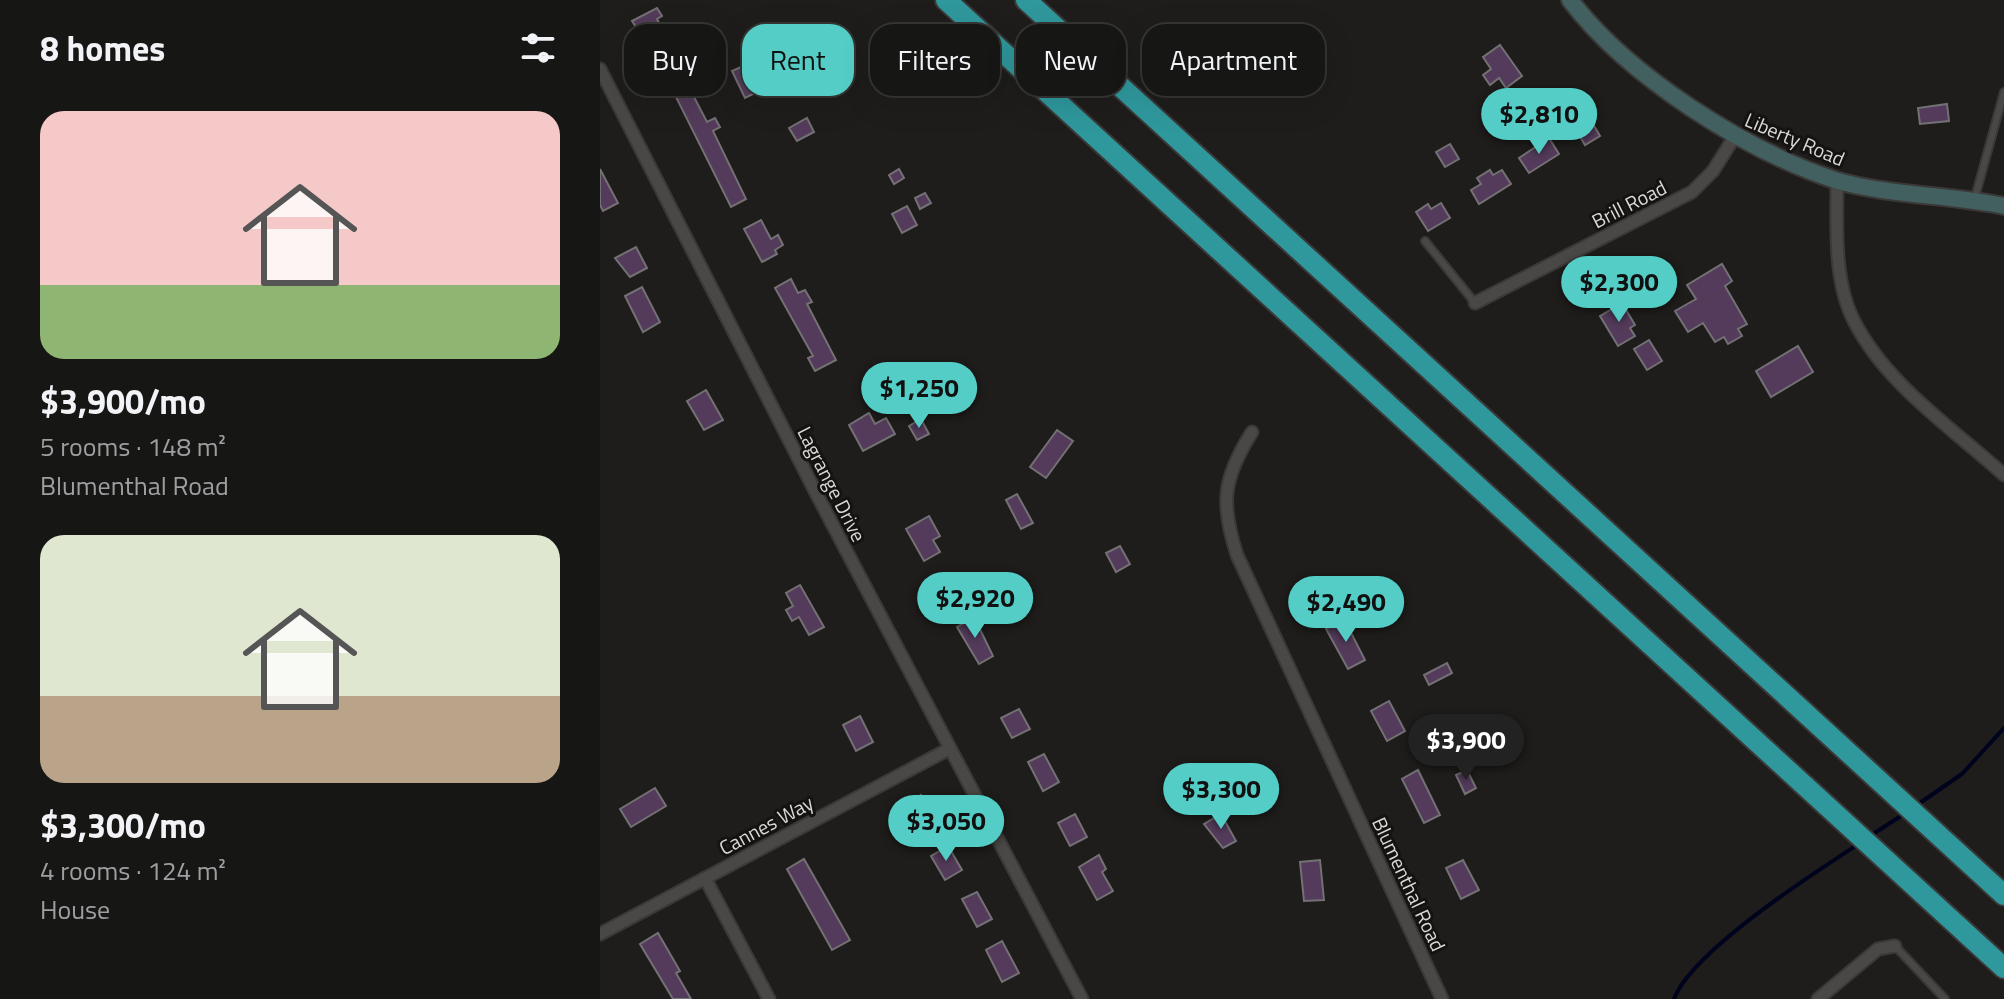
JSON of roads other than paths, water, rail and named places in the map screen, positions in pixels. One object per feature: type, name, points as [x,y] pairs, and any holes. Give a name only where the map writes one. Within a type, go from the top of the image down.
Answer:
[{"type":"highway","points":[[946,0],[2004,968]]},
{"type":"highway","points":[[1026,0],[2004,895]]},
{"type":"street","name":"Liberty Road","points":[[1570,0],[1643,73],[1735,136],[1837,180],[2004,206]]},
{"type":"street","name":"Lagrange Drive","points":[[600,69],[949,749],[1082,999]]},
{"type":"street","name":"Brill Road","points":[[1475,303],[1692,192],[1713,171],[1735,136]]},
{"type":"street","points":[[1837,180],[1837,243],[1852,319],[1885,369],[2004,475]]},
{"type":"street","name":"Blumenthal Road","points":[[1252,432],[1231,465],[1227,486],[1228,524],[1237,555],[1442,999]]},
{"type":"street","name":"Cannes Way","points":[[600,934],[949,749]]},
{"type":"street","points":[[705,878],[769,999]]},
{"type":"street","points":[[1818,999],[1878,949],[1895,946]]},
{"type":"lane","points":[[1974,201],[2004,92]]},
{"type":"lane","points":[[1425,241],[1475,303]]},
{"type":"lane","points":[[1895,946],[1945,999]]},
{"type":"waterway","points":[[1917,805],[1962,774],[2004,728]]},
{"type":"waterway","points":[[1870,836],[1907,812]]},
{"type":"waterway","points":[[1674,999],[1685,980],[1729,936],[1860,843]]}]
